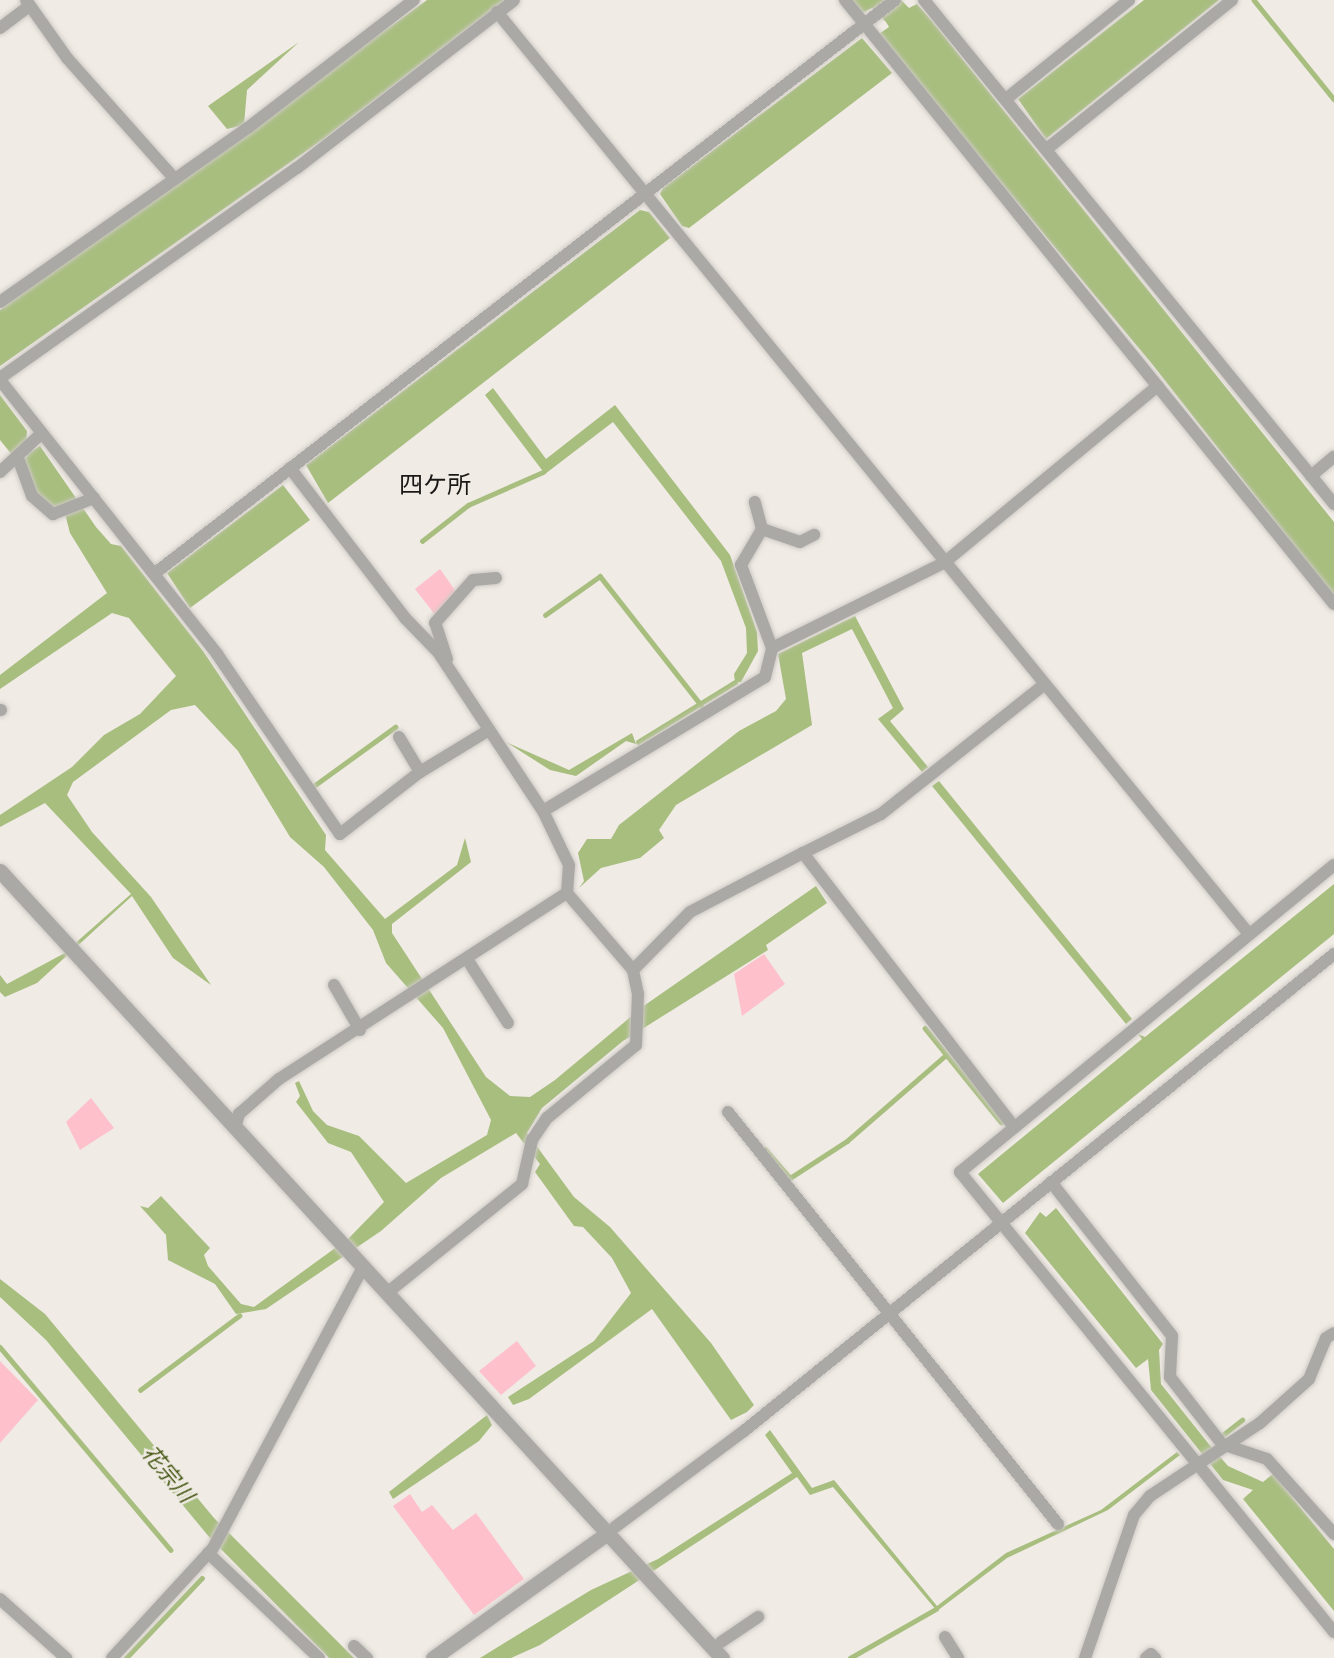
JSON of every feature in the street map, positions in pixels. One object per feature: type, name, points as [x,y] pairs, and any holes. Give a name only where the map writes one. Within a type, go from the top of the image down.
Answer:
[{"type":"street","points":[[0,302],[174,178],[414,0]]},
{"type":"street","points":[[489,730],[420,772],[340,834],[217,654],[0,379],[297,168],[513,0]]},
{"type":"street","points":[[845,0],[868,21],[1334,604]]},
{"type":"street","points":[[154,574],[895,0]]},
{"type":"street","points":[[924,0],[1048,148],[1334,504]]},
{"type":"street","points":[[1006,99],[1129,0]]},
{"type":"street","points":[[1048,148],[1232,0]]},
{"type":"street","points":[[0,28],[27,3],[67,58],[174,178]]},
{"type":"street","points":[[497,12],[1249,934]]},
{"type":"street","points":[[772,648],[945,562],[1158,386]]},
{"type":"street","points":[[0,472],[18,458],[42,433]]},
{"type":"street","points":[[1311,476],[1334,457]]},
{"type":"street","points":[[18,458],[32,496],[53,514],[94,498]]},
{"type":"street","points":[[290,468],[450,669],[543,811],[568,865],[567,892],[633,970],[639,994],[636,1046],[547,1118],[532,1140],[522,1184],[387,1293]]},
{"type":"street","points":[[543,811],[765,677],[772,648],[741,565],[762,529],[755,502]]},
{"type":"street","points":[[762,529],[800,542],[814,535]]},
{"type":"street","points":[[450,669],[435,623],[472,580],[496,578]]},
{"type":"street","points":[[633,970],[690,912],[881,814],[1044,685]]},
{"type":"street","points":[[399,737],[420,772]]},
{"type":"street","points":[[803,852],[1014,1127]]},
{"type":"street","points":[[1334,866],[960,1172],[1334,1632]]},
{"type":"street","points":[[0,871],[387,1293],[722,1650],[758,1617]]},
{"type":"street","points":[[235,1128],[239,1114],[279,1079],[360,1030],[567,892]]},
{"type":"street","points":[[433,1658],[611,1531],[889,1314],[1334,954]]},
{"type":"street","points":[[467,959],[508,1023]]},
{"type":"street","points":[[334,985],[360,1030]]},
{"type":"street","points":[[728,1112],[1058,1524]]},
{"type":"street","points":[[1051,1182],[1172,1336],[1170,1377],[1222,1444],[1268,1460],[1334,1534]]},
{"type":"street","points":[[112,1658],[210,1551],[363,1267]]},
{"type":"street","points":[[1085,1658],[1134,1515],[1150,1496],[1222,1444],[1260,1423],[1309,1380],[1326,1338],[1334,1333]]},
{"type":"street","points":[[210,1551],[318,1658]]},
{"type":"street","points":[[0,1599],[66,1658]]},
{"type":"street","points":[[945,1636],[958,1658]]},
{"type":"street","points":[[354,1646],[367,1658]]},
{"type":"street","points":[[1146,1658],[1151,1654],[1155,1658]]},
{"type":"shaded area","points":[[440,569],[457,593],[436,616],[415,589]]},
{"type":"shaded area","points":[[764,954],[785,984],[742,1016],[734,974]]},
{"type":"shaded area","points":[[91,1098],[114,1128],[80,1150],[66,1122]]},
{"type":"shaded area","points":[[517,1341],[536,1366],[501,1395],[479,1371]]},
{"type":"shaded area","points":[[0,1361],[38,1400],[0,1443]]},
{"type":"shaded area","points":[[410,1494],[422,1512],[432,1505],[453,1530],[476,1513],[524,1579],[474,1615],[393,1506]]},
{"type":"water","points":[[427,0],[504,0],[322,140],[0,366],[0,310]]},
{"type":"water","points":[[852,0],[901,0],[909,8],[917,4],[932,21],[1334,522],[1334,596],[1152,364],[894,54],[879,34],[889,27],[886,22],[872,8],[862,13]]},
{"type":"water","points":[[1144,0],[1219,0],[1046,139],[1018,99]]},
{"type":"water","points":[[862,38],[892,73],[689,228],[682,226],[660,194],[663,188]]},
{"type":"water","points":[[299,42],[247,90],[244,125],[227,129],[208,106]]},
{"type":"water","points":[[640,210],[649,212],[670,238],[328,503],[306,465]]},
{"type":"water","points":[[493,388],[546,459],[615,405],[730,555],[757,632],[758,651],[741,682],[735,682],[734,674],[747,653],[746,628],[721,561],[613,422],[545,474],[485,395]]},
{"type":"water","points":[[0,395],[27,431],[26,445],[32,451],[40,446],[96,527],[111,544],[121,546],[203,651],[326,835],[325,850],[385,919],[457,865],[465,838],[471,862],[392,924],[392,933],[486,1077],[510,1096],[530,1097],[555,1080],[645,1005],[816,886],[827,903],[766,945],[768,950],[623,1041],[542,1108],[527,1133],[574,1197],[610,1227],[711,1343],[754,1405],[747,1412],[731,1420],[652,1309],[529,1399],[513,1405],[508,1397],[594,1341],[631,1293],[612,1258],[583,1227],[574,1226],[535,1172],[540,1164],[516,1133],[441,1178],[381,1231],[266,1309],[236,1314],[215,1284],[168,1260],[166,1235],[140,1206],[148,1208],[161,1196],[210,1248],[204,1255],[208,1266],[241,1304],[254,1307],[349,1238],[384,1202],[351,1152],[328,1143],[296,1102],[300,1096],[295,1083],[299,1081],[313,1111],[327,1125],[359,1136],[406,1183],[487,1135],[491,1120],[443,1028],[386,963],[373,930],[324,867],[290,837],[238,751],[195,705],[171,710],[73,782],[67,795],[92,832],[151,897],[211,985],[173,958],[132,896],[37,983],[5,997],[0,992],[0,975],[7,984],[63,954],[131,894],[45,803],[0,827],[0,815],[72,767],[104,735],[140,714],[176,676],[129,618],[112,613],[0,689],[0,675],[107,593],[70,533],[64,510],[58,512],[36,494],[23,461],[28,455],[21,448],[13,456],[0,440]]},
{"type":"water","points":[[283,485],[310,520],[190,608],[167,573]]},
{"type":"water","points":[[855,616],[904,709],[890,721],[928,767],[922,772],[878,719],[893,708],[852,629],[802,653],[812,725],[676,805],[659,830],[664,838],[640,858],[601,868],[579,888],[584,881],[578,853],[587,839],[611,839],[619,825],[739,731],[776,711],[786,699],[778,654]]},
{"type":"water","points":[[632,733],[636,744],[626,741],[576,776],[550,770],[506,742],[569,770]]},
{"type":"water","points":[[939,781],[1132,1019],[1126,1024],[932,786]]},
{"type":"water","points":[[1334,884],[1334,934],[1003,1203],[978,1174],[1142,1039],[1138,1034],[1145,1037]]},
{"type":"water","points":[[1056,1208],[1163,1344],[1159,1350],[1161,1384],[1208,1443],[1228,1466],[1263,1482],[1273,1474],[1334,1549],[1334,1611],[1243,1499],[1253,1490],[1223,1480],[1151,1390],[1148,1359],[1136,1368],[1025,1233],[1040,1212],[1046,1217]]},
{"type":"water","name":"花宗川","points":[[0,1279],[45,1314],[214,1518],[354,1658],[329,1658],[210,1538],[46,1340],[0,1297]]},
{"type":"water","points":[[487,1415],[492,1425],[479,1441],[393,1499],[389,1492]]},
{"type":"water","points":[[770,1430],[812,1488],[834,1480],[937,1606],[1006,1553],[1101,1510],[1177,1452],[1180,1455],[1108,1510],[1007,1558],[937,1611],[833,1487],[810,1495],[797,1477],[540,1645],[511,1658],[480,1658],[591,1590],[658,1559],[792,1473],[765,1435]]},
{"type":"waterway","points":[[1254,0],[1334,99]]},
{"type":"waterway","points":[[422,541],[468,505],[543,472]]},
{"type":"waterway","points":[[545,615],[600,576],[701,705]]},
{"type":"waterway","points":[[638,742],[735,682]]},
{"type":"waterway","points":[[315,785],[395,727]]},
{"type":"waterway","points":[[925,1028],[1001,1122]]},
{"type":"waterway","points":[[765,1149],[790,1178],[847,1141],[946,1055]]},
{"type":"waterway","points":[[140,1390],[239,1316]]},
{"type":"waterway","points":[[0,1347],[171,1550]]},
{"type":"waterway","points":[[1224,1434],[1242,1420]]},
{"type":"waterway","points":[[126,1658],[202,1578]]},
{"type":"waterway","points":[[850,1658],[936,1609]]},
{"type":"district","name":"四ケ所","points":[[435,485]]}]
